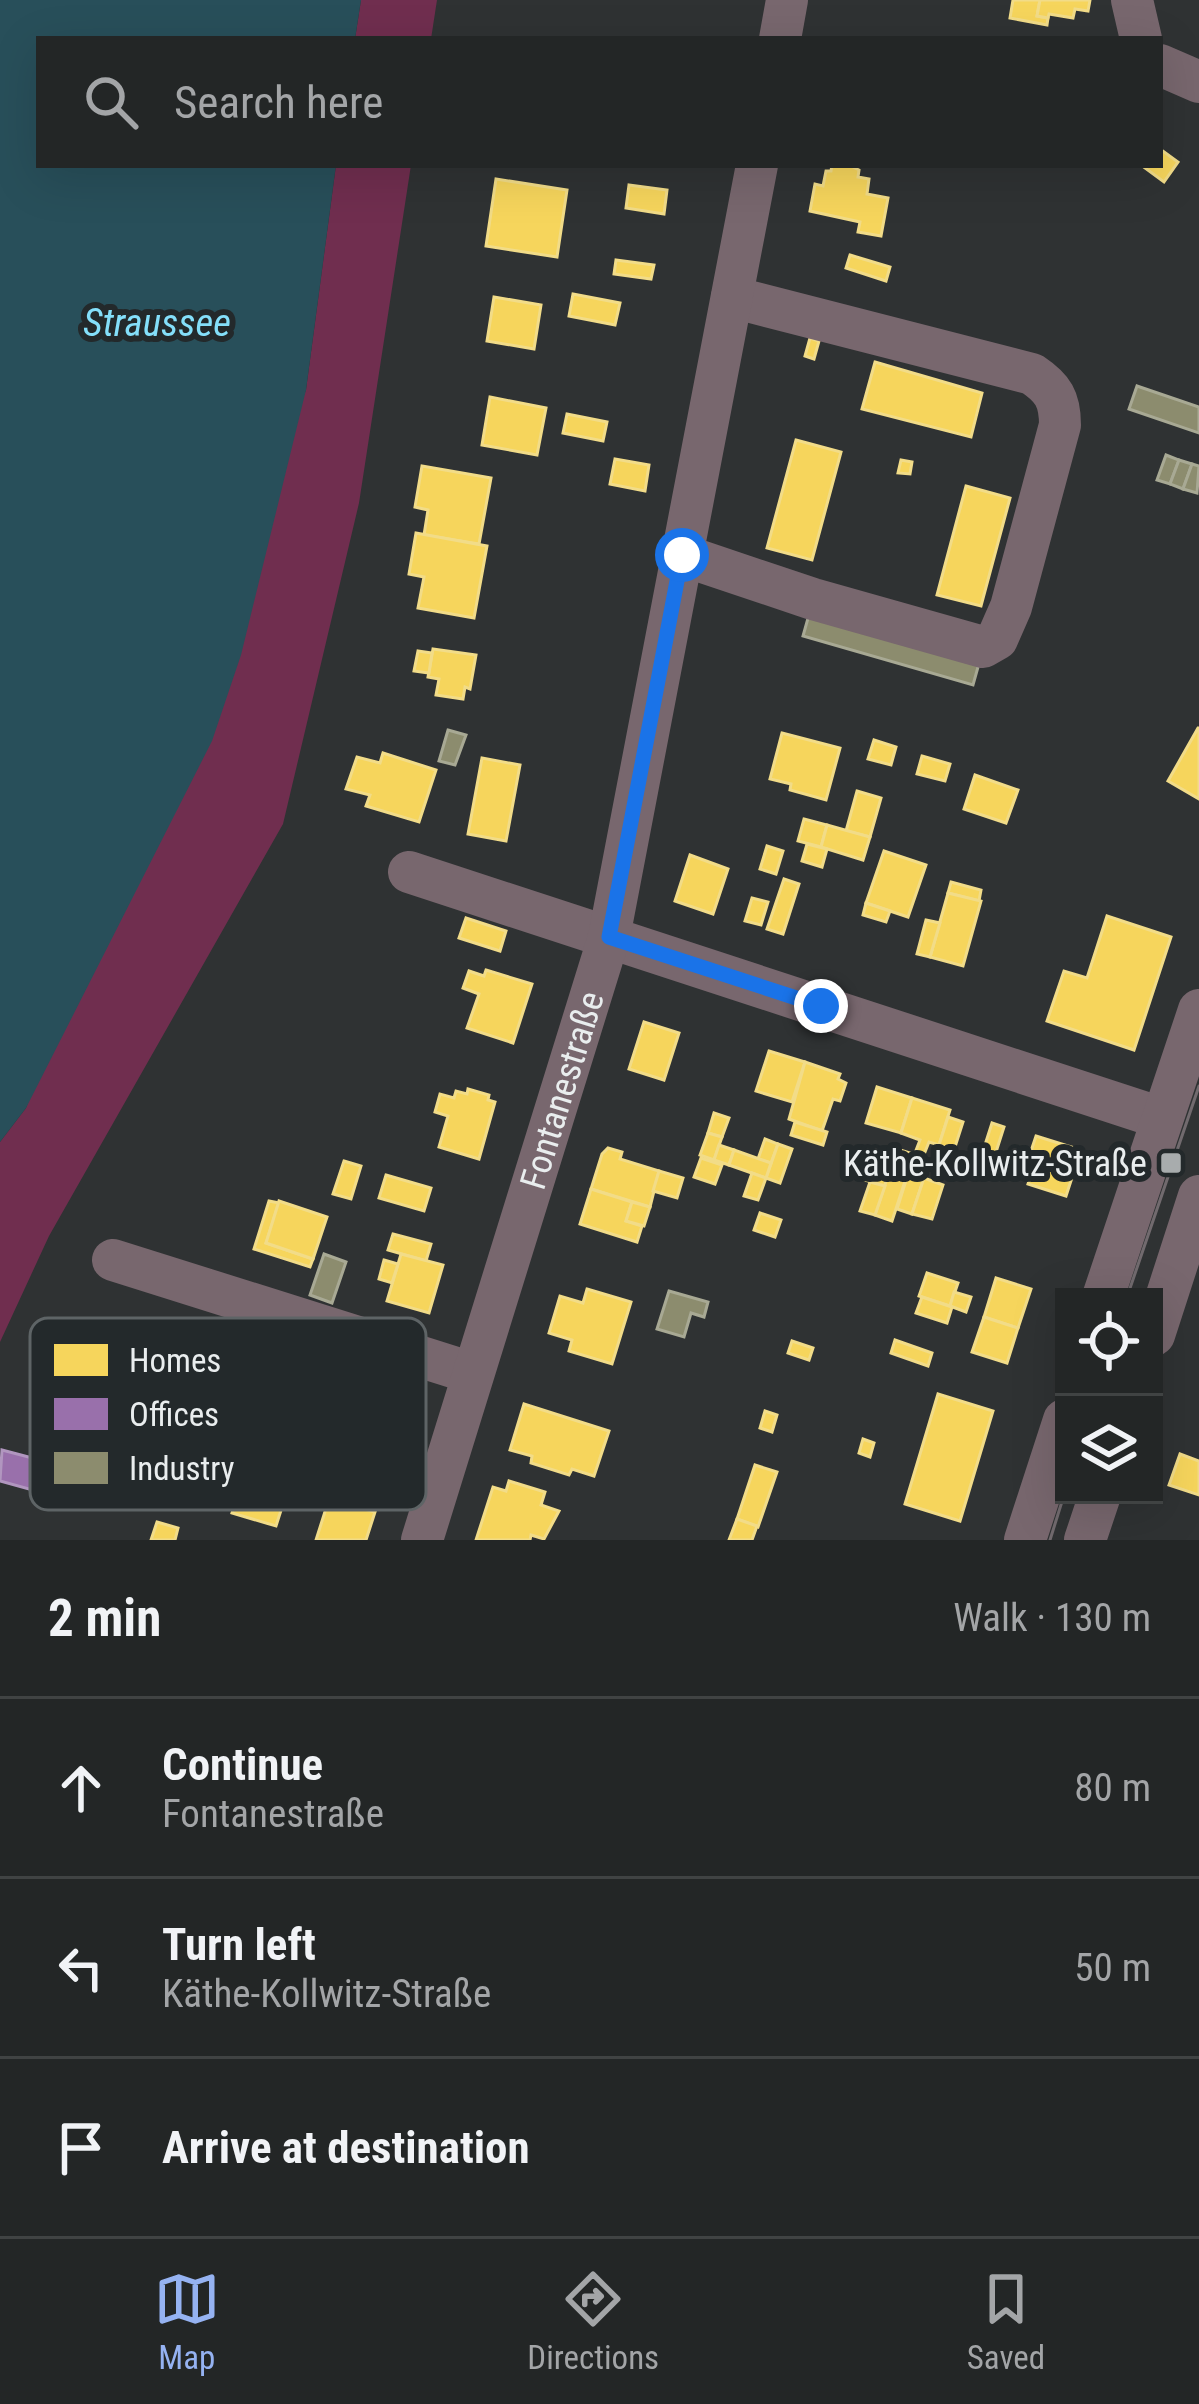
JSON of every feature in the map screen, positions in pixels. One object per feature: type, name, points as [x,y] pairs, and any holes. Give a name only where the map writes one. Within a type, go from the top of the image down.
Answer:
[{"type":"street","points":[[781,36],[787,0]]},
{"type":"street","points":[[1132,0],[1140,36]]},
{"type":"street","points":[[1163,65],[1199,82]]},
{"type":"street","name":"Fontanestraße","points":[[422,1540],[609,937],[756,168]]},
{"type":"street","points":[[682,555],[813,599],[983,646],[997,639],[1011,607],[1060,425],[1060,407],[1051,387],[1032,374],[732,297]]},
{"type":"street","points":[[409,872],[1161,1118]]},
{"type":"street","points":[[1106,1288],[1199,1010]]},
{"type":"street","points":[[1163,1307],[1199,1196]]},
{"type":"street","points":[[113,1260],[297,1318]]},
{"type":"street","points":[[426,1359],[472,1373]]},
{"type":"street","points":[[1025,1540],[1055,1448]]},
{"type":"street","points":[[1085,1540],[1097,1504]]},
{"type":"shaded area","points":[[361,0],[437,0],[431,36],[355,36]]},
{"type":"shaded area","points":[[336,168],[411,168],[359,503],[283,824],[49,1236],[0,1342],[0,1142],[26,1108],[306,390]]},
{"type":"water","name":"Straussee","points":[[0,0],[361,0],[355,36],[36,36],[36,168],[336,168],[306,390],[241,655],[212,741],[26,1108],[0,1142]]},
{"type":"building: Homes","points":[[1013,0],[1040,0],[1037,16],[1048,18],[1047,25],[1010,18]]},
{"type":"building: Homes","points":[[1040,0],[1090,0],[1088,11],[1075,9],[1073,18],[1049,14],[1048,18],[1037,16]]},
{"type":"building: Homes","points":[[1163,151],[1178,162],[1164,182],[1145,168],[1163,168]]},
{"type":"building: Homes","points":[[855,168],[858,177],[869,179],[867,194],[888,198],[881,236],[858,232],[860,222],[810,211],[815,184],[823,186],[826,171]]},
{"type":"building: Homes","points":[[496,179],[567,190],[557,257],[486,246]]},
{"type":"building: Homes","points":[[629,185],[667,190],[664,214],[626,208]]},
{"type":"building: Homes","points":[[850,255],[890,267],[886,281],[846,268]]},
{"type":"building: Homes","points":[[616,260],[654,265],[651,279],[614,274]]},
{"type":"building: Homes","points":[[573,294],[620,303],[615,325],[569,316]]},
{"type":"building: Homes","points":[[494,297],[541,305],[534,349],[487,341]]},
{"type":"building: Homes","points":[[810,338],[819,341],[814,359],[805,356]]},
{"type":"building: Homes","points":[[875,362],[982,393],[971,437],[862,409]]},
{"type":"building: Homes","points":[[490,397],[546,408],[537,455],[482,445]]},
{"type":"building: Homes","points":[[567,414],[607,422],[603,441],[563,433]]},
{"type":"building: Homes","points":[[796,440],[841,452],[812,560],[767,548]]},
{"type":"building: Homes","points":[[615,459],[649,465],[645,491],[610,484]]},
{"type":"building: Homes","points":[[901,460],[912,462],[910,474],[898,473]]},
{"type":"building: Homes","points":[[422,466],[491,478],[479,544],[424,535],[428,510],[415,507]]},
{"type":"building: Homes","points":[[966,486],[1010,498],[981,606],[937,595]]},
{"type":"building: Homes","points":[[416,533],[487,546],[474,618],[418,608],[424,577],[409,574]]},
{"type":"building: Homes","points":[[433,649],[476,655],[470,689],[465,687],[463,699],[436,695],[439,679],[428,677]]},
{"type":"building: Homes","points":[[418,651],[432,653],[429,673],[414,671]]},
{"type":"building: Homes","points":[[1199,728],[1199,799],[1168,781]]},
{"type":"building: Homes","points":[[782,733],[840,748],[826,800],[770,779]]},
{"type":"building: Homes","points":[[874,740],[896,747],[891,765],[868,759]]},
{"type":"building: Homes","points":[[383,753],[436,770],[419,822],[366,806],[370,795],[346,789],[357,757],[380,763]]},
{"type":"building: Homes","points":[[922,756],[950,764],[945,781],[917,774]]},
{"type":"building: Homes","points":[[482,758],[520,765],[506,841],[468,834]]},
{"type":"building: Homes","points":[[975,775],[1018,790],[1006,823],[964,809]]},
{"type":"building: Homes","points":[[857,791],[881,798],[870,837],[846,831]]},
{"type":"building: Homes","points":[[804,819],[827,825],[821,847],[798,841]]},
{"type":"building: Homes","points":[[827,825],[870,837],[863,860],[821,847]]},
{"type":"building: Homes","points":[[807,844],[827,849],[822,867],[802,861]]},
{"type":"building: Homes","points":[[767,846],[783,851],[776,874],[760,869]]},
{"type":"building: Homes","points":[[884,851],[926,865],[908,917],[866,903]]},
{"type":"building: Homes","points":[[690,855],[728,869],[713,914],[675,901]]},
{"type":"building: Homes","points":[[784,879],[799,884],[783,934],[767,929]]},
{"type":"building: Homes","points":[[951,882],[981,890],[979,901],[948,893]]},
{"type":"building: Homes","points":[[948,893],[981,901],[963,966],[930,957]]},
{"type":"building: Homes","points":[[752,898],[768,902],[761,925],[745,921]]},
{"type":"building: Homes","points":[[866,903],[890,911],[886,922],[863,915]]},
{"type":"building: Homes","points":[[1107,916],[1171,937],[1134,1050],[1047,1021],[1064,971],[1087,978]]},
{"type":"building: Homes","points":[[466,918],[506,931],[500,951],[459,938]]},
{"type":"building: Homes","points":[[926,920],[940,923],[930,957],[917,954]]},
{"type":"building: Homes","points":[[486,970],[532,984],[513,1043],[467,1028],[479,994],[463,988],[469,971],[484,976]]},
{"type":"building: Homes","points":[[644,1022],[679,1033],[664,1080],[629,1069]]},
{"type":"building: Homes","points":[[769,1051],[805,1062],[792,1102],[756,1091]]},
{"type":"building: Homes","points":[[805,1062],[840,1074],[838,1079],[846,1083],[840,1101],[833,1099],[822,1131],[789,1119]]},
{"type":"building: Homes","points":[[877,1087],[912,1098],[901,1133],[866,1123]]},
{"type":"building: Homes","points":[[468,1089],[489,1095],[488,1100],[495,1102],[479,1159],[439,1147],[448,1116],[435,1112],[440,1094],[454,1098],[456,1091],[467,1094]]},
{"type":"building: Homes","points":[[912,1098],[950,1110],[939,1145],[929,1142],[923,1157],[915,1153],[920,1140],[901,1133]]},
{"type":"building: Homes","points":[[714,1113],[729,1118],[722,1137],[708,1133]]},
{"type":"building: Homes","points":[[948,1117],[963,1122],[954,1150],[939,1145]]},
{"type":"building: Homes","points":[[795,1122],[827,1132],[823,1145],[791,1135]]},
{"type":"building: Homes","points":[[992,1123],[1004,1127],[989,1174],[977,1170]]},
{"type":"building: Homes","points":[[708,1133],[722,1137],[714,1160],[700,1155]]},
{"type":"building: Homes","points":[[1036,1136],[1081,1150],[1066,1196],[1028,1184],[1033,1169],[1026,1166]]},
{"type":"building: Homes","points":[[765,1139],[778,1144],[771,1163],[758,1159]]},
{"type":"building: Homes","points":[[778,1144],[792,1149],[780,1183],[766,1178]]},
{"type":"building: Homes","points":[[719,1145],[734,1150],[729,1165],[714,1160]]},
{"type":"building: Homes","points":[[608,1148],[622,1152],[620,1159],[659,1171],[650,1207],[591,1189]]},
{"type":"building: Homes","points":[[897,1149],[913,1154],[907,1171],[891,1166]]},
{"type":"building: Homes","points":[[734,1150],[771,1163],[766,1178],[729,1165]]},
{"type":"building: Homes","points":[[701,1158],[722,1165],[715,1184],[694,1177]]},
{"type":"building: Homes","points":[[867,1158],[891,1166],[885,1186],[861,1179]]},
{"type":"building: Homes","points":[[344,1161],[361,1166],[351,1199],[333,1194]]},
{"type":"building: Homes","points":[[891,1166],[908,1172],[892,1221],[875,1215]]},
{"type":"building: Homes","points":[[659,1171],[683,1178],[677,1198],[653,1191]]},
{"type":"building: Homes","points":[[752,1173],[766,1178],[758,1200],[744,1196]]},
{"type":"building: Homes","points":[[908,1174],[924,1178],[912,1214],[897,1209]]},
{"type":"building: Homes","points":[[386,1175],[431,1188],[424,1211],[379,1198]]},
{"type":"building: Homes","points":[[924,1178],[943,1185],[932,1219],[912,1214]]},
{"type":"building: Homes","points":[[870,1182],[885,1186],[875,1215],[860,1211]]},
{"type":"building: Homes","points":[[591,1189],[632,1202],[626,1221],[642,1226],[637,1242],[580,1224]]},
{"type":"building: Homes","points":[[269,1201],[279,1203],[266,1243],[313,1259],[310,1267],[254,1249]]},
{"type":"building: Homes","points":[[279,1201],[327,1217],[313,1259],[266,1243]]},
{"type":"building: Homes","points":[[632,1202],[650,1207],[644,1226],[626,1221]]},
{"type":"building: Homes","points":[[760,1213],[781,1220],[775,1237],[754,1230]]},
{"type":"building: Homes","points":[[393,1234],[431,1244],[426,1261],[388,1250]]},
{"type":"building: Homes","points":[[401,1254],[443,1265],[429,1313],[387,1301]]},
{"type":"building: Homes","points":[[384,1260],[398,1264],[392,1283],[379,1279]]},
{"type":"building: Homes","points":[[927,1273],[958,1283],[950,1306],[919,1296]]},
{"type":"building: Homes","points":[[996,1278],[1031,1289],[1018,1328],[984,1317]]},
{"type":"building: Homes","points":[[587,1289],[631,1302],[612,1364],[569,1351],[572,1340],[549,1333],[560,1296],[583,1303]]},
{"type":"building: Homes","points":[[954,1292],[971,1297],[966,1312],[950,1306]]},
{"type":"building: Homes","points":[[922,1297],[952,1307],[947,1323],[916,1313]]},
{"type":"building: Homes","points":[[984,1317],[1018,1328],[1007,1363],[972,1352]]},
{"type":"building: Homes","points":[[895,1340],[932,1353],[928,1366],[891,1353]]},
{"type":"building: Homes","points":[[792,1341],[813,1348],[809,1360],[788,1353]]},
{"type":"building: Homes","points":[[938,1394],[993,1411],[960,1521],[905,1504]]},
{"type":"building: Homes","points":[[524,1404],[609,1431],[594,1476],[572,1469],[569,1475],[531,1463],[532,1456],[510,1450]]},
{"type":"building: Homes","points":[[765,1411],[777,1415],[772,1432],[760,1428]]},
{"type":"building: Homes","points":[[863,1439],[874,1443],[870,1457],[859,1453]]},
{"type":"building: Homes","points":[[1180,1454],[1199,1461],[1199,1495],[1169,1485]]},
{"type":"building: Homes","points":[[755,1465],[777,1472],[758,1527],[737,1519]]},
{"type":"building: Homes","points":[[509,1481],[545,1492],[541,1505],[559,1511],[544,1539],[531,1535],[530,1540],[476,1540],[493,1487],[506,1491]]},
{"type":"building: Homes","points":[[233,1510],[281,1510],[276,1526]]},
{"type":"building: Homes","points":[[326,1510],[375,1512],[366,1540],[316,1540]]},
{"type":"building: Homes","points":[[737,1519],[757,1526],[752,1540],[729,1540]]},
{"type":"building: Homes","points":[[157,1522],[178,1528],[175,1540],[151,1540]]},
{"type":"building: Offices","points":[[2,1450],[30,1457],[30,1489],[0,1481]]},
{"type":"building: Industry","points":[[1137,386],[1199,407],[1199,433],[1129,409]]},
{"type":"building: Industry","points":[[1166,455],[1179,460],[1170,484],[1157,480]]},
{"type":"building: Industry","points":[[1179,460],[1192,464],[1183,489],[1170,484]]},
{"type":"building: Industry","points":[[1192,464],[1199,466],[1197,493],[1183,489]]},
{"type":"building: Industry","points":[[810,611],[980,660],[973,685],[803,636]]},
{"type":"building: Industry","points":[[448,730],[466,735],[455,765],[439,761]]},
{"type":"building: Industry","points":[[324,1254],[346,1262],[332,1303],[310,1295]]},
{"type":"building: Industry","points":[[669,1291],[708,1302],[704,1317],[691,1313],[684,1337],[657,1329]]},
{"type":"tram line","points":[[1130,1288],[1199,1086]]},
{"type":"tram line","points":[[1050,1540],[1061,1504]]},
{"type":"place","name":"Käthe-Kollwitz-Straße","points":[[1171,1163]]},
{"type":"route","points":[[682,555],[609,937],[821,1006]]}]
